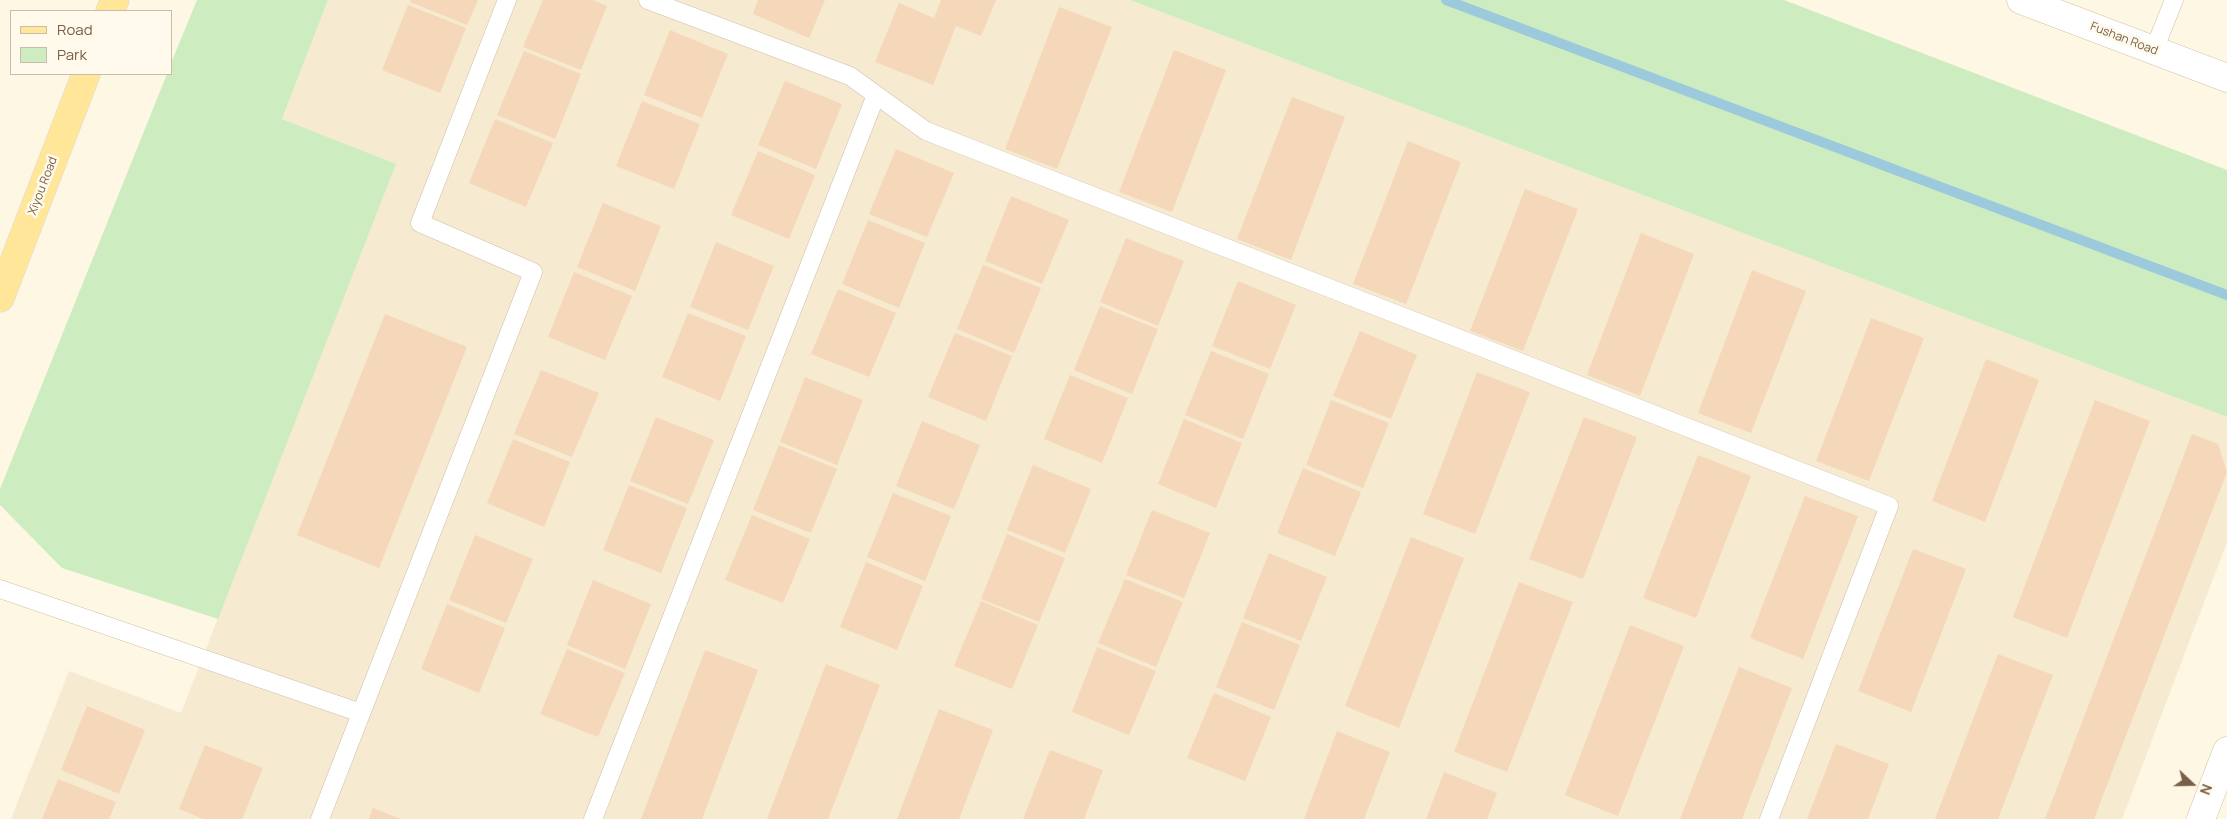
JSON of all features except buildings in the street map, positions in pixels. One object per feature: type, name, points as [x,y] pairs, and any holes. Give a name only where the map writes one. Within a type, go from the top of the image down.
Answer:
[{"type":"main road","name":"Xiyou Road","points":[[0,298],[86,75]]},
{"type":"street","name":"Fushan Road","points":[[2021,0],[2227,78]]},
{"type":"street","points":[[2201,819],[2227,751]]},
{"type":"lane","points":[[320,819],[533,272],[420,223],[507,0]]},
{"type":"lane","points":[[648,0],[850,76],[926,131],[1890,506],[1769,819]]},
{"type":"lane","points":[[2154,50],[2174,0]]},
{"type":"lane","points":[[593,819],[876,95]]},
{"type":"lane","points":[[0,589],[361,713]]},
{"type":"shaded area","points":[[328,0],[1130,0],[2227,417],[2227,542],[2122,819],[11,819],[69,671],[181,713],[395,164],[282,119]]},
{"type":"green space","points":[[197,0],[328,0],[282,119],[396,164],[218,619],[62,568],[0,505],[0,489],[167,75],[172,75],[172,61]]},
{"type":"green space","points":[[1130,0],[1784,0],[2227,170],[2227,417]]},
{"type":"waterway","points":[[1446,0],[2227,295]]}]
